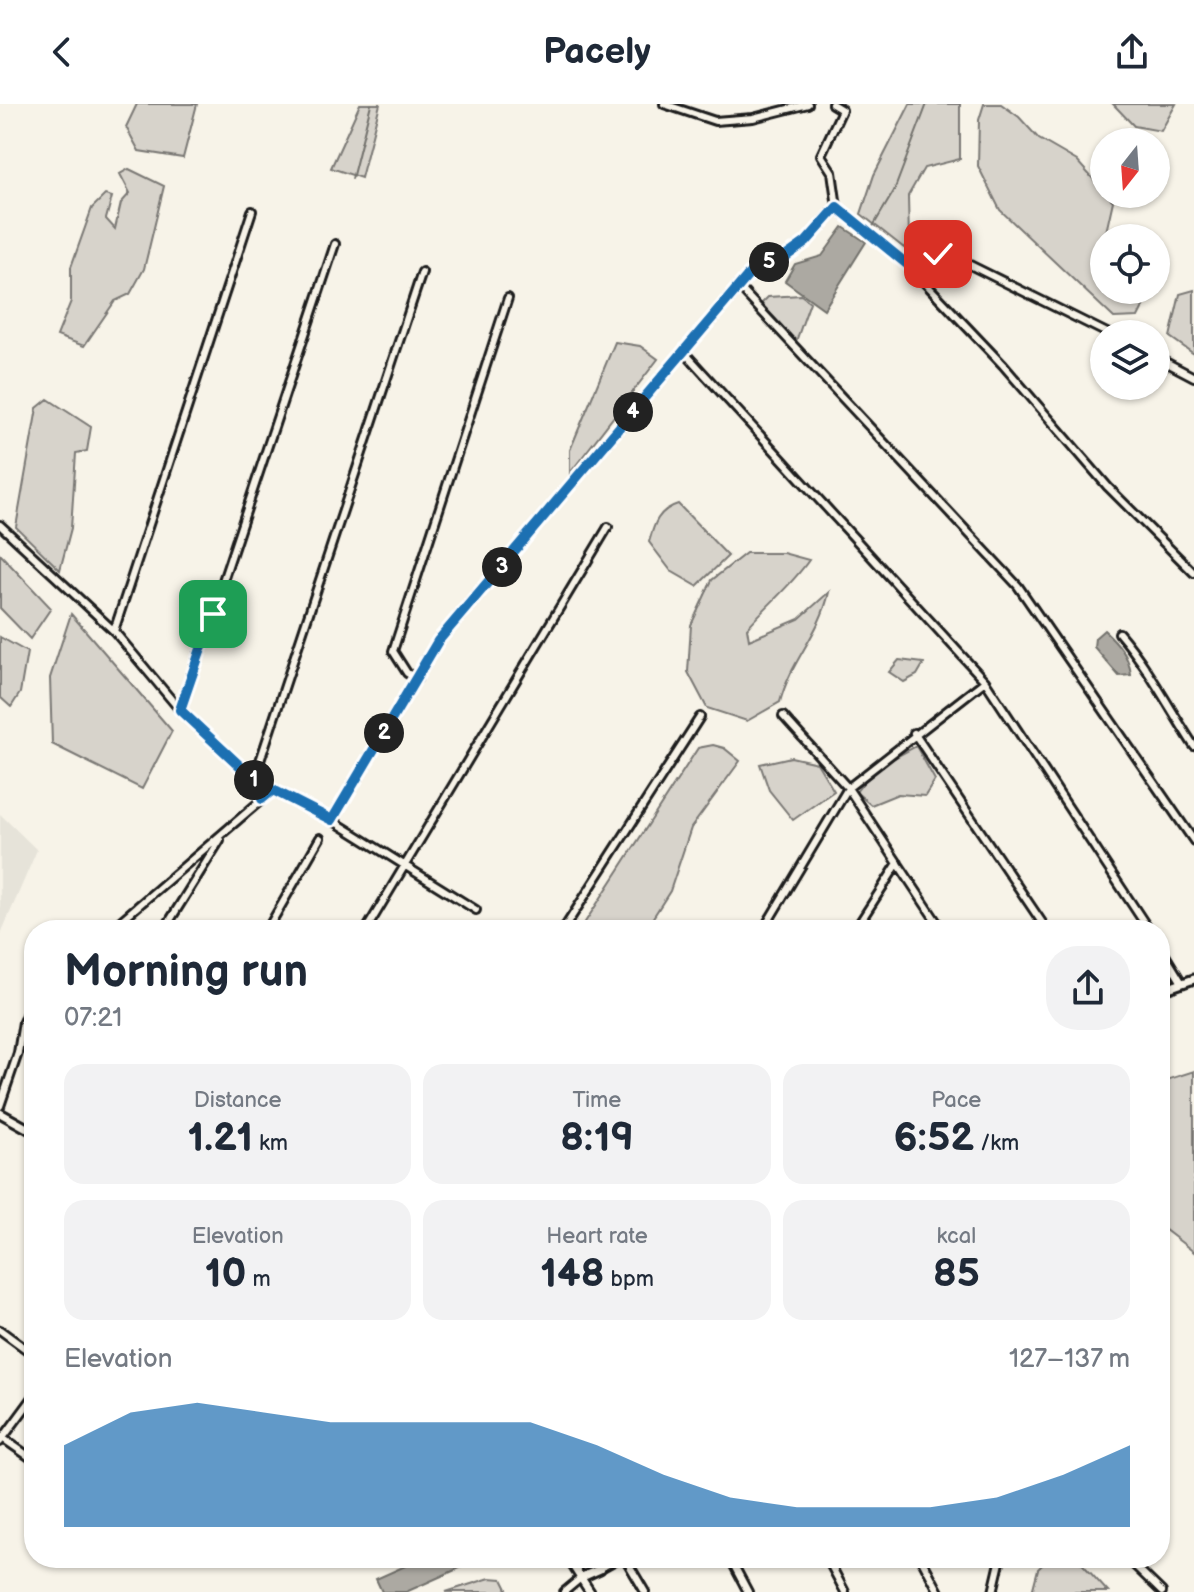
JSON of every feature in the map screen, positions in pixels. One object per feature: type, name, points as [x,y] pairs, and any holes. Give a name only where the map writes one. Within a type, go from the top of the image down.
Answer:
[{"type":"street","points":[[664,104],[715,121],[753,118],[808,104]]},
{"type":"street","points":[[832,104],[844,107],[821,155],[832,172],[837,207],[908,265],[1003,365],[1108,487],[1194,573]]},
{"type":"street","points":[[332,820],[438,641],[738,286],[751,272],[785,257],[806,242],[837,207]]},
{"type":"street","points":[[114,631],[252,211]]},
{"type":"street","points":[[180,710],[335,244]]},
{"type":"street","points":[[908,265],[938,254],[968,264],[1090,325]]},
{"type":"street","points":[[254,779],[422,272]]},
{"type":"street","points":[[738,286],[1018,586],[1194,841]]},
{"type":"street","points":[[417,679],[407,673],[393,651],[508,298]]},
{"type":"street","points":[[684,352],[985,681],[1142,920]]},
{"type":"street","points":[[1170,364],[1194,377]]},
{"type":"street","points":[[0,525],[114,631],[180,710],[254,779],[262,799]]},
{"type":"street","points":[[372,920],[608,527]]},
{"type":"street","points":[[1119,633],[1147,665],[1159,692],[1194,746]]},
{"type":"street","points":[[769,920],[848,788],[914,733],[985,681]]},
{"type":"street","points":[[783,716],[848,788],[935,920]]},
{"type":"street","points":[[569,920],[700,717]]},
{"type":"street","points":[[914,733],[1040,920]]},
{"type":"street","points":[[122,920],[273,790],[332,820],[476,910]]},
{"type":"street","points":[[170,920],[224,833]]},
{"type":"street","points":[[273,920],[320,838]]},
{"type":"street","points":[[861,920],[898,863]]},
{"type":"street","points":[[1170,963],[1182,983]]},
{"type":"street","points":[[1170,987],[1194,979]]},
{"type":"street","points":[[0,1106],[18,1053],[24,1020]]},
{"type":"street","points":[[0,1113],[24,1126]]},
{"type":"street","points":[[0,1330],[24,1348]]},
{"type":"street","points":[[24,1409],[1,1439],[24,1454]]},
{"type":"street","points":[[575,1568],[590,1592]]},
{"type":"street","points":[[631,1568],[645,1592]]},
{"type":"street","points":[[735,1568],[748,1592]]},
{"type":"street","points":[[832,1568],[845,1592]]},
{"type":"street","points":[[926,1568],[939,1592]]},
{"type":"street","points":[[993,1592],[999,1568]]},
{"type":"street","points":[[1137,1568],[1162,1592]]},
{"type":"street","points":[[564,1592],[582,1577],[600,1569]]},
{"type":"shaded area","points":[[137,104],[197,104],[183,158],[139,151],[126,127]]},
{"type":"shaded area","points":[[360,104],[380,104],[361,178],[331,168]]},
{"type":"shaded area","points":[[910,104],[960,104],[960,159],[924,168],[908,196],[909,241],[904,248],[861,214],[874,175]]},
{"type":"shaded area","points":[[984,104],[1001,104],[1019,117],[1039,139],[1077,161],[1090,175],[1090,208],[1111,208],[1108,224],[1090,224],[1090,295],[1000,210],[978,166],[979,120]]},
{"type":"shaded area","points":[[1113,104],[1176,104],[1163,128],[1134,126]]},
{"type":"shaded area","points":[[129,169],[164,186],[144,269],[130,294],[115,301],[84,346],[57,336],[71,301],[71,267],[92,208],[105,195],[112,197],[106,219],[115,229],[121,203],[130,193],[120,174]]},
{"type":"shaded area","points":[[843,227],[866,242],[824,309],[785,281],[795,264],[822,256]]},
{"type":"shaded area","points":[[1194,290],[1194,354],[1170,337],[1180,294]]},
{"type":"shaded area","points":[[801,295],[810,302],[794,347],[760,305],[768,297]]},
{"type":"shaded area","points":[[1099,304],[1144,304],[1138,317],[1114,318]]},
{"type":"shaded area","points":[[615,342],[640,346],[658,359],[570,473],[570,450]]},
{"type":"shaded area","points":[[48,399],[91,427],[87,451],[76,453],[71,528],[60,570],[16,527],[37,408]]},
{"type":"shaded area","points":[[678,504],[728,556],[697,586],[671,571],[649,542],[661,514]]},
{"type":"shaded area","points":[[746,553],[783,553],[809,560],[747,628],[749,640],[799,619],[829,592],[819,621],[791,673],[780,702],[747,721],[707,708],[688,672],[691,625],[712,580]]},
{"type":"shaded area","points":[[0,554],[51,608],[30,639],[0,608]]},
{"type":"shaded area","points":[[71,614],[172,731],[142,789],[52,744],[50,678]]},
{"type":"shaded area","points":[[1104,630],[1122,650],[1131,675],[1119,676],[1094,647],[1095,638]]},
{"type":"shaded area","points":[[0,637],[27,652],[20,693],[11,707],[0,697]]},
{"type":"shaded area","points":[[899,660],[924,663],[917,675],[904,682],[889,672]]},
{"type":"shaded area","points":[[713,745],[724,748],[740,761],[691,828],[670,891],[651,920],[586,920],[698,748]]},
{"type":"shaded area","points":[[916,746],[935,780],[925,796],[898,794],[871,805],[856,792],[874,769]]},
{"type":"shaded area","points":[[791,757],[817,763],[834,791],[793,820],[769,790],[760,764]]},
{"type":"shaded area","points":[[0,814],[37,850],[0,936]]},
{"type":"shaded area","points":[[1194,1071],[1194,1252],[1170,1234],[1170,1079]]},
{"type":"shaded area","points":[[401,1568],[460,1568],[406,1592],[382,1592],[376,1579]]},
{"type":"shaded area","points":[[1086,1568],[1108,1592],[1032,1592],[1038,1569]]},
{"type":"shaded area","points":[[490,1578],[502,1579],[507,1589],[503,1592],[446,1592]]},
{"type":"waterway","points":[[352,179],[371,104]]},
{"type":"waterway","points":[[872,228],[894,191],[927,104]]},
{"type":"route","points":[[213,614],[180,710],[254,779],[262,799],[273,790],[332,820],[438,641],[751,272],[765,263],[785,257],[806,242],[837,207],[908,265],[938,254]]}]
